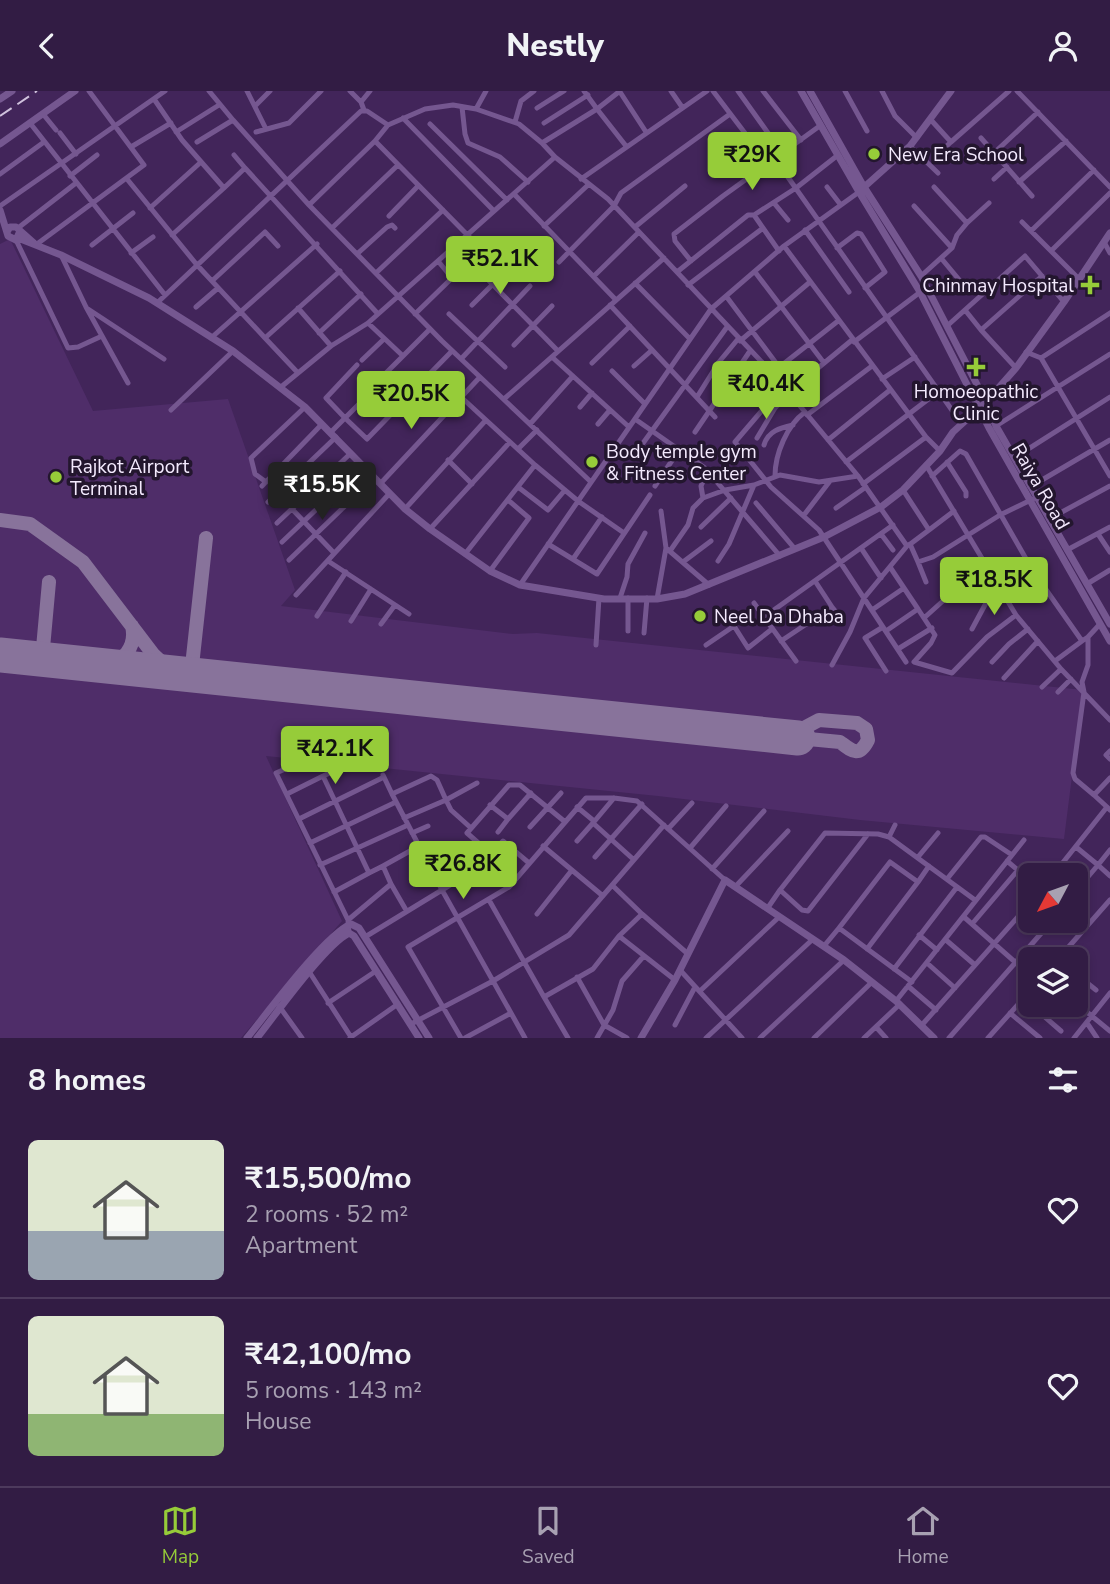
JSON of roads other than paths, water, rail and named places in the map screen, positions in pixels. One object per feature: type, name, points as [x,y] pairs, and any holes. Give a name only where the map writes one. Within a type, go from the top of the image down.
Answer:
[{"type":"street","points":[[0,144],[75,91]]},
{"type":"street","points":[[35,244],[144,165],[89,91]]},
{"type":"street","points":[[102,336],[78,347],[68,348],[0,209],[165,91]]},
{"type":"street","points":[[209,91],[309,205],[415,314],[591,482]]},
{"type":"street","points":[[247,91],[266,129]]},
{"type":"street","points":[[255,106],[270,91]]},
{"type":"street","points":[[256,132],[289,123],[321,91]]},
{"type":"street","points":[[350,91],[361,102],[364,110],[388,125]]},
{"type":"street","points":[[361,102],[370,91]]},
{"type":"street","points":[[476,109],[486,91]]},
{"type":"street","points":[[515,122],[521,101],[534,91]]},
{"type":"street","points":[[537,108],[564,91]]},
{"type":"street","points":[[542,143],[597,109],[620,91],[646,132]]},
{"type":"street","points":[[671,91],[682,107]]},
{"type":"street","points":[[580,179],[707,91]]},
{"type":"street","points":[[713,91],[754,145]]},
{"type":"street","points":[[738,91],[768,133]]},
{"type":"street","points":[[762,91],[801,140]]},
{"type":"street","name":"Raiya Road","points":[[801,91],[838,155],[947,326],[996,426],[1030,487],[1033,499],[1049,519],[1110,624]]},
{"type":"street","name":"Raiya Road","points":[[810,91],[861,190],[921,276],[924,289],[979,408],[1033,499],[1110,641]]},
{"type":"street","points":[[845,91],[867,131]]},
{"type":"street","points":[[882,91],[895,116],[917,138]]},
{"type":"street","points":[[520,585],[711,309],[782,248],[861,190],[910,146],[951,91]]},
{"type":"street","points":[[939,153],[1009,91]]},
{"type":"street","points":[[1017,91],[1110,187]]},
{"type":"street","points":[[544,123],[586,93],[626,146]]},
{"type":"street","points":[[154,99],[177,132],[224,188]]},
{"type":"street","points":[[177,132],[219,105]]},
{"type":"street","points":[[309,205],[388,125],[425,109],[440,106],[463,107],[515,122],[614,206],[789,392],[881,507],[908,545],[926,582]]},
{"type":"street","points":[[463,107],[468,143],[500,157],[528,181]]},
{"type":"street","points":[[157,303],[364,110]]},
{"type":"street","points":[[994,153],[1038,112]]},
{"type":"street","points":[[43,114],[76,154]]},
{"type":"street","points":[[559,262],[614,206],[621,193],[730,114]]},
{"type":"street","points":[[403,118],[494,211]]},
{"type":"street","points":[[197,142],[233,120]]},
{"type":"street","points":[[930,120],[951,142]]},
{"type":"street","points":[[131,147],[171,123]]},
{"type":"street","points":[[430,124],[507,200]]},
{"type":"street","points":[[27,125],[44,142],[165,295]]},
{"type":"street","points":[[691,261],[674,241],[674,235],[821,125]]},
{"type":"street","points":[[728,153],[748,138]]},
{"type":"street","points":[[981,138],[1032,196]]},
{"type":"street","points":[[375,141],[467,234],[493,258],[509,268],[472,305]]},
{"type":"street","points":[[1019,182],[1066,141]]},
{"type":"street","points":[[0,174],[44,142]]},
{"type":"street","points":[[766,146],[961,423]]},
{"type":"street","points":[[910,146],[937,173]]},
{"type":"street","points":[[70,176],[97,155]]},
{"type":"street","points":[[234,155],[378,314]]},
{"type":"street","points":[[677,272],[748,215],[754,215],[775,203],[838,155]]},
{"type":"street","points":[[281,387],[331,346],[368,323],[555,157]]},
{"type":"street","points":[[150,208],[201,162]]},
{"type":"street","points":[[332,228],[398,165]]},
{"type":"street","points":[[994,179],[1007,167]]},
{"type":"street","points":[[172,235],[245,168]]},
{"type":"street","points":[[1031,231],[1094,170]]},
{"type":"street","points":[[127,179],[197,265],[298,373]]},
{"type":"street","points":[[12,231],[76,183]]},
{"type":"street","points":[[544,226],[588,184]]},
{"type":"street","points":[[389,215],[418,186]]},
{"type":"street","points":[[594,276],[637,230],[685,186]]},
{"type":"street","points":[[827,187],[840,204]]},
{"type":"street","points":[[934,187],[967,223]]},
{"type":"street","points":[[1051,251],[1110,193]]},
{"type":"street","points":[[514,194],[616,300]]},
{"type":"street","points":[[775,203],[788,220]]},
{"type":"street","points":[[921,276],[952,248],[957,235],[989,203]]},
{"type":"street","points":[[915,206],[952,248]]},
{"type":"street","points":[[376,273],[443,210]]},
{"type":"street","points":[[92,245],[132,213]]},
{"type":"street","points":[[754,215],[810,282],[907,413],[940,451]]},
{"type":"street","points":[[1022,222],[1079,279]]},
{"type":"street","points":[[357,254],[387,227],[392,225],[395,228]]},
{"type":"street","points":[[688,285],[763,228]]},
{"type":"street","points":[[805,230],[849,292]]},
{"type":"street","points":[[12,231],[157,303],[233,351],[305,407],[405,509],[490,571],[520,585],[599,598],[657,599],[685,594],[824,537],[881,507],[904,489],[940,451],[961,423],[986,402],[1016,367],[1110,233]]},
{"type":"street","points":[[212,281],[265,232],[278,246]]},
{"type":"street","points":[[837,248],[857,233],[861,233],[885,272],[865,288]]},
{"type":"street","points":[[131,253],[153,237]]},
{"type":"street","points":[[1104,242],[1110,253]]},
{"type":"street","points":[[211,338],[317,244]]},
{"type":"street","points":[[455,246],[558,351]]},
{"type":"street","points":[[61,255],[128,383]]},
{"type":"street","points":[[947,326],[1025,256],[1064,302]]},
{"type":"street","points":[[503,399],[664,258]]},
{"type":"street","points":[[941,258],[966,288]]},
{"type":"street","points":[[415,314],[452,278],[438,261]]},
{"type":"street","points":[[265,338],[340,271]]},
{"type":"street","points":[[755,272],[824,363]]},
{"type":"street","points":[[981,330],[1042,277]]},
{"type":"street","points":[[697,397],[719,362],[739,339],[810,282]]},
{"type":"street","points":[[635,283],[690,339]]},
{"type":"street","points":[[461,359],[530,286]]},
{"type":"street","points":[[196,307],[218,288]]},
{"type":"street","points":[[757,438],[789,392],[924,289]]},
{"type":"street","points":[[319,333],[361,295]]},
{"type":"street","points":[[726,296],[779,367]]},
{"type":"street","points":[[610,305],[715,417]]},
{"type":"street","points":[[514,345],[552,306]]},
{"type":"street","points":[[86,307],[164,359]]},
{"type":"street","points":[[298,308],[331,346]]},
{"type":"street","points":[[965,310],[1016,367]]},
{"type":"street","points":[[1041,358],[1110,313]]},
{"type":"street","points":[[449,314],[505,367]]},
{"type":"street","points":[[772,373],[838,321]]},
{"type":"street","points":[[368,323],[403,356]]},
{"type":"street","points":[[592,363],[630,326]]},
{"type":"street","points":[[633,457],[727,327]]},
{"type":"street","points":[[386,373],[430,329]]},
{"type":"street","points":[[384,339],[326,398],[367,439],[400,405]]},
{"type":"street","points":[[635,366],[652,350]]},
{"type":"street","points":[[171,410],[233,351]]},
{"type":"street","points":[[406,398],[452,351]]},
{"type":"street","points":[[695,432],[750,351]]},
{"type":"street","points":[[1026,352],[1041,358],[1110,476]]},
{"type":"street","points":[[996,426],[1110,354]]},
{"type":"street","points":[[552,357],[629,427]]},
{"type":"street","points":[[882,379],[915,357]]},
{"type":"street","points":[[775,476],[779,453],[793,425],[872,366]]},
{"type":"street","points":[[612,371],[645,404]]},
{"type":"street","points":[[530,424],[573,376]]},
{"type":"street","points":[[289,560],[343,508],[377,481],[480,377]]},
{"type":"street","points":[[268,502],[377,386]]},
{"type":"street","points":[[783,386],[735,442],[765,479],[824,537],[906,662]]},
{"type":"street","points":[[828,440],[890,390]]},
{"type":"street","points":[[846,462],[939,391]]},
{"type":"street","points":[[580,407],[592,393]]},
{"type":"street","points":[[461,397],[578,501],[624,533]]},
{"type":"street","points":[[1014,458],[1110,397]]},
{"type":"street","points":[[305,407],[251,458],[255,474],[264,484],[322,424]]},
{"type":"street","points":[[598,424],[610,410]]},
{"type":"street","points":[[635,419],[708,470],[780,556]]},
{"type":"street","points":[[405,509],[486,420]]},
{"type":"street","points":[[764,445],[766,438],[773,431],[793,425]]},
{"type":"street","points":[[518,449],[537,430]]},
{"type":"street","points":[[836,507],[926,437]]},
{"type":"street","points":[[1030,487],[1110,440]]},
{"type":"street","points":[[430,529],[510,442]]},
{"type":"street","points":[[655,486],[679,450]]},
{"type":"street","points":[[932,475],[960,451],[966,454],[1033,571],[1085,639],[1088,665],[1082,682],[1084,691],[1073,773],[1075,779],[1108,809],[1063,863]]},
{"type":"street","points":[[277,523],[351,453]]},
{"type":"street","points":[[448,460],[472,484]]},
{"type":"street","points":[[947,462],[966,496]]},
{"type":"street","points":[[465,554],[535,465]]},
{"type":"street","points":[[926,465],[1016,615],[1061,669],[1109,716]]},
{"type":"street","points":[[282,542],[362,466]]},
{"type":"street","points":[[703,498],[701,486],[708,470]]},
{"type":"street","points":[[272,475],[285,486]]},
{"type":"street","points":[[668,549],[688,525],[693,508],[703,498],[725,490],[754,485],[775,476],[818,482],[858,476]]},
{"type":"street","points":[[804,515],[831,481]]},
{"type":"street","points":[[318,484],[343,508]]},
{"type":"street","points":[[718,561],[729,544],[754,485]]},
{"type":"street","points":[[1049,519],[1110,485]]},
{"type":"street","points":[[518,487],[548,510],[565,490]]},
{"type":"street","points":[[904,489],[929,530]]},
{"type":"street","points":[[296,595],[390,494]]},
{"type":"street","points":[[548,544],[597,574],[650,495]]},
{"type":"street","points":[[701,527],[731,498]]},
{"type":"street","points":[[918,562],[933,557],[1000,515],[1033,499]]},
{"type":"street","points":[[490,571],[528,518],[508,500]]},
{"type":"street","points":[[756,503],[795,549]]},
{"type":"street","points":[[292,509],[334,553]]},
{"type":"street","points":[[657,599],[668,549],[660,511]]},
{"type":"street","points":[[832,665],[864,598],[908,545],[954,511]]},
{"type":"street","points":[[573,559],[603,517]]},
{"type":"street","points":[[764,617],[893,525]]},
{"type":"street","points":[[1068,550],[1110,527]]},
{"type":"street","points":[[628,631],[624,598],[628,563],[645,533]]},
{"type":"street","points":[[881,534],[893,550]]},
{"type":"street","points":[[1098,534],[1110,552]]},
{"type":"street","points":[[683,562],[711,541]]},
{"type":"street","points":[[861,548],[881,577]]},
{"type":"street","points":[[668,549],[709,585]]},
{"type":"street","points":[[328,561],[410,614]]},
{"type":"street","points":[[924,618],[984,564]]},
{"type":"street","points":[[890,567],[932,628],[935,637],[914,662],[952,673],[987,637],[1016,615]]},
{"type":"street","points":[[1087,584],[1110,570]]},
{"type":"street","points":[[317,616],[346,572]]},
{"type":"street","points":[[815,581],[840,617]]},
{"type":"street","points":[[872,610],[904,588]]},
{"type":"street","points":[[351,621],[371,589]]},
{"type":"street","points":[[972,629],[986,603],[1000,591]]},
{"type":"street","points":[[596,645],[599,598]]},
{"type":"street","points":[[644,633],[647,598]]},
{"type":"street","points":[[754,603],[796,661]]},
{"type":"street","points":[[382,624],[395,605]]},
{"type":"street","points":[[781,641],[832,607]]},
{"type":"street","points":[[886,671],[865,638],[918,609]]},
{"type":"street","points":[[1055,661],[1100,624]]},
{"type":"street","points":[[706,645],[734,626],[748,647],[772,629]]},
{"type":"street","points":[[898,649],[932,628]]},
{"type":"street","points":[[992,662],[1028,629]]},
{"type":"street","points":[[1004,678],[1038,642]]},
{"type":"street","points":[[1042,687],[1061,669]]},
{"type":"street","points":[[1058,692],[1071,679]]},
{"type":"street","points":[[1110,751],[1106,755],[1110,759]]},
{"type":"street","points":[[308,759],[276,773],[354,936],[398,1005],[429,1038]]},
{"type":"street","points":[[287,794],[346,766]]},
{"type":"street","points":[[323,776],[369,873]]},
{"type":"street","points":[[299,819],[383,776],[442,890],[525,1038]]},
{"type":"street","points":[[392,794],[433,776],[451,810],[471,828]]},
{"type":"street","points":[[1094,795],[1110,778]]},
{"type":"street","points":[[404,818],[477,783]]},
{"type":"street","points":[[491,853],[467,833],[509,785],[520,785],[565,821]]},
{"type":"street","points":[[498,832],[531,793]]},
{"type":"street","points":[[530,827],[561,793]]},
{"type":"street","points":[[511,1013],[463,1038],[442,1008],[408,947],[513,884],[577,807],[590,797],[614,797],[642,804],[734,888],[844,960],[898,1003],[926,1033],[936,1010],[1018,916]]},
{"type":"street","points":[[577,841],[614,797]]},
{"type":"street","points":[[310,843],[396,802]]},
{"type":"street","points":[[414,1022],[493,981],[569,936],[633,859],[692,803]]},
{"type":"street","points":[[490,804],[508,819]]},
{"type":"street","points":[[595,857],[642,804]]},
{"type":"street","points":[[577,807],[633,859]]},
{"type":"street","points":[[690,848],[726,807]]},
{"type":"street","points":[[712,869],[764,811]]},
{"type":"street","points":[[320,865],[408,825]]},
{"type":"street","points":[[889,838],[895,825]]},
{"type":"street","points":[[412,833],[428,826]]},
{"type":"street","points":[[734,888],[788,831]]},
{"type":"street","points":[[766,909],[825,833],[868,834],[889,838],[975,900]]},
{"type":"street","points":[[918,857],[938,833]]},
{"type":"street","points":[[780,890],[802,910],[808,911],[868,834]]},
{"type":"street","points":[[947,879],[981,837],[985,837],[1010,858],[1018,870],[972,924]]},
{"type":"street","points":[[864,1038],[898,1003],[910,984],[1024,840]]},
{"type":"street","points":[[365,937],[476,869],[503,841],[528,863]]},
{"type":"street","points":[[425,858],[446,845]]},
{"type":"street","points":[[334,892],[419,846]]},
{"type":"street","points":[[543,846],[603,896]]},
{"type":"street","points":[[1076,847],[1110,876]]},
{"type":"street","points":[[1088,877],[1110,850]]},
{"type":"street","points":[[824,946],[890,862],[918,882]]},
{"type":"street","points":[[383,866],[406,910]]},
{"type":"street","points":[[867,949],[929,866]]},
{"type":"street","points":[[537,914],[572,870]]},
{"type":"street","points":[[641,1038],[675,980],[725,880]]},
{"type":"street","points":[[257,1038],[278,1005],[322,949],[391,884]]},
{"type":"street","points":[[612,885],[688,954]]},
{"type":"street","points":[[894,969],[957,887]]},
{"type":"street","points":[[489,900],[568,1038]]},
{"type":"street","points":[[1069,947],[1110,900]]},
{"type":"street","points":[[544,997],[597,965],[642,914]]},
{"type":"street","points":[[675,1025],[698,989],[779,917]]},
{"type":"street","points":[[964,917],[1017,963]]},
{"type":"street","points":[[247,1038],[310,973],[349,926],[355,924],[414,1022],[419,1038]]},
{"type":"street","points":[[839,928],[894,969],[936,1010]]},
{"type":"street","points":[[949,1038],[1042,933]]},
{"type":"street","points":[[919,935],[937,950]]},
{"type":"street","points":[[620,936],[675,980]]},
{"type":"street","points":[[706,1038],[813,939]]},
{"type":"street","points":[[946,940],[975,965]]},
{"type":"street","points":[[597,1038],[613,1010],[622,981],[643,957]]},
{"type":"street","points":[[760,1038],[844,960]]},
{"type":"street","points":[[927,963],[955,988]]},
{"type":"street","points":[[680,970],[742,1038]]},
{"type":"street","points":[[328,1003],[376,971]]},
{"type":"street","points":[[310,973],[350,1037],[398,1005]]},
{"type":"street","points":[[577,977],[604,1025],[627,1038]]},
{"type":"street","points":[[814,1038],[872,982]]},
{"type":"street","points":[[1088,984],[1096,990]]},
{"type":"street","points":[[1076,1037],[1110,992]]},
{"type":"street","points":[[988,1038],[1018,1004]]},
{"type":"street","points":[[278,1005],[302,1038]]},
{"type":"street","points":[[1010,1013],[1040,1038]]},
{"type":"street","points":[[1088,1013],[1107,1029],[1110,1021]]},
{"type":"street","points":[[1045,1017],[1061,1031]]},
{"type":"street","points":[[1087,1023],[1097,1038]]},
{"type":"street","points":[[876,1027],[886,1038]]},
{"type":"railway","points":[[0,116],[37,91]]},
{"type":"place","name":"New Era School","points":[[874,154]]},
{"type":"place","name":"Chinmay Hospital","points":[[1090,285]]},
{"type":"place","name":"Homoeopathic Clinic","points":[[976,367]]},
{"type":"place","name":"Body temple gym & Fitness Center","points":[[592,462]]},
{"type":"place","name":"Rajkot Airport Terminal","points":[[56,477]]},
{"type":"place","name":"Neel Da Dhaba","points":[[700,616]]}]
